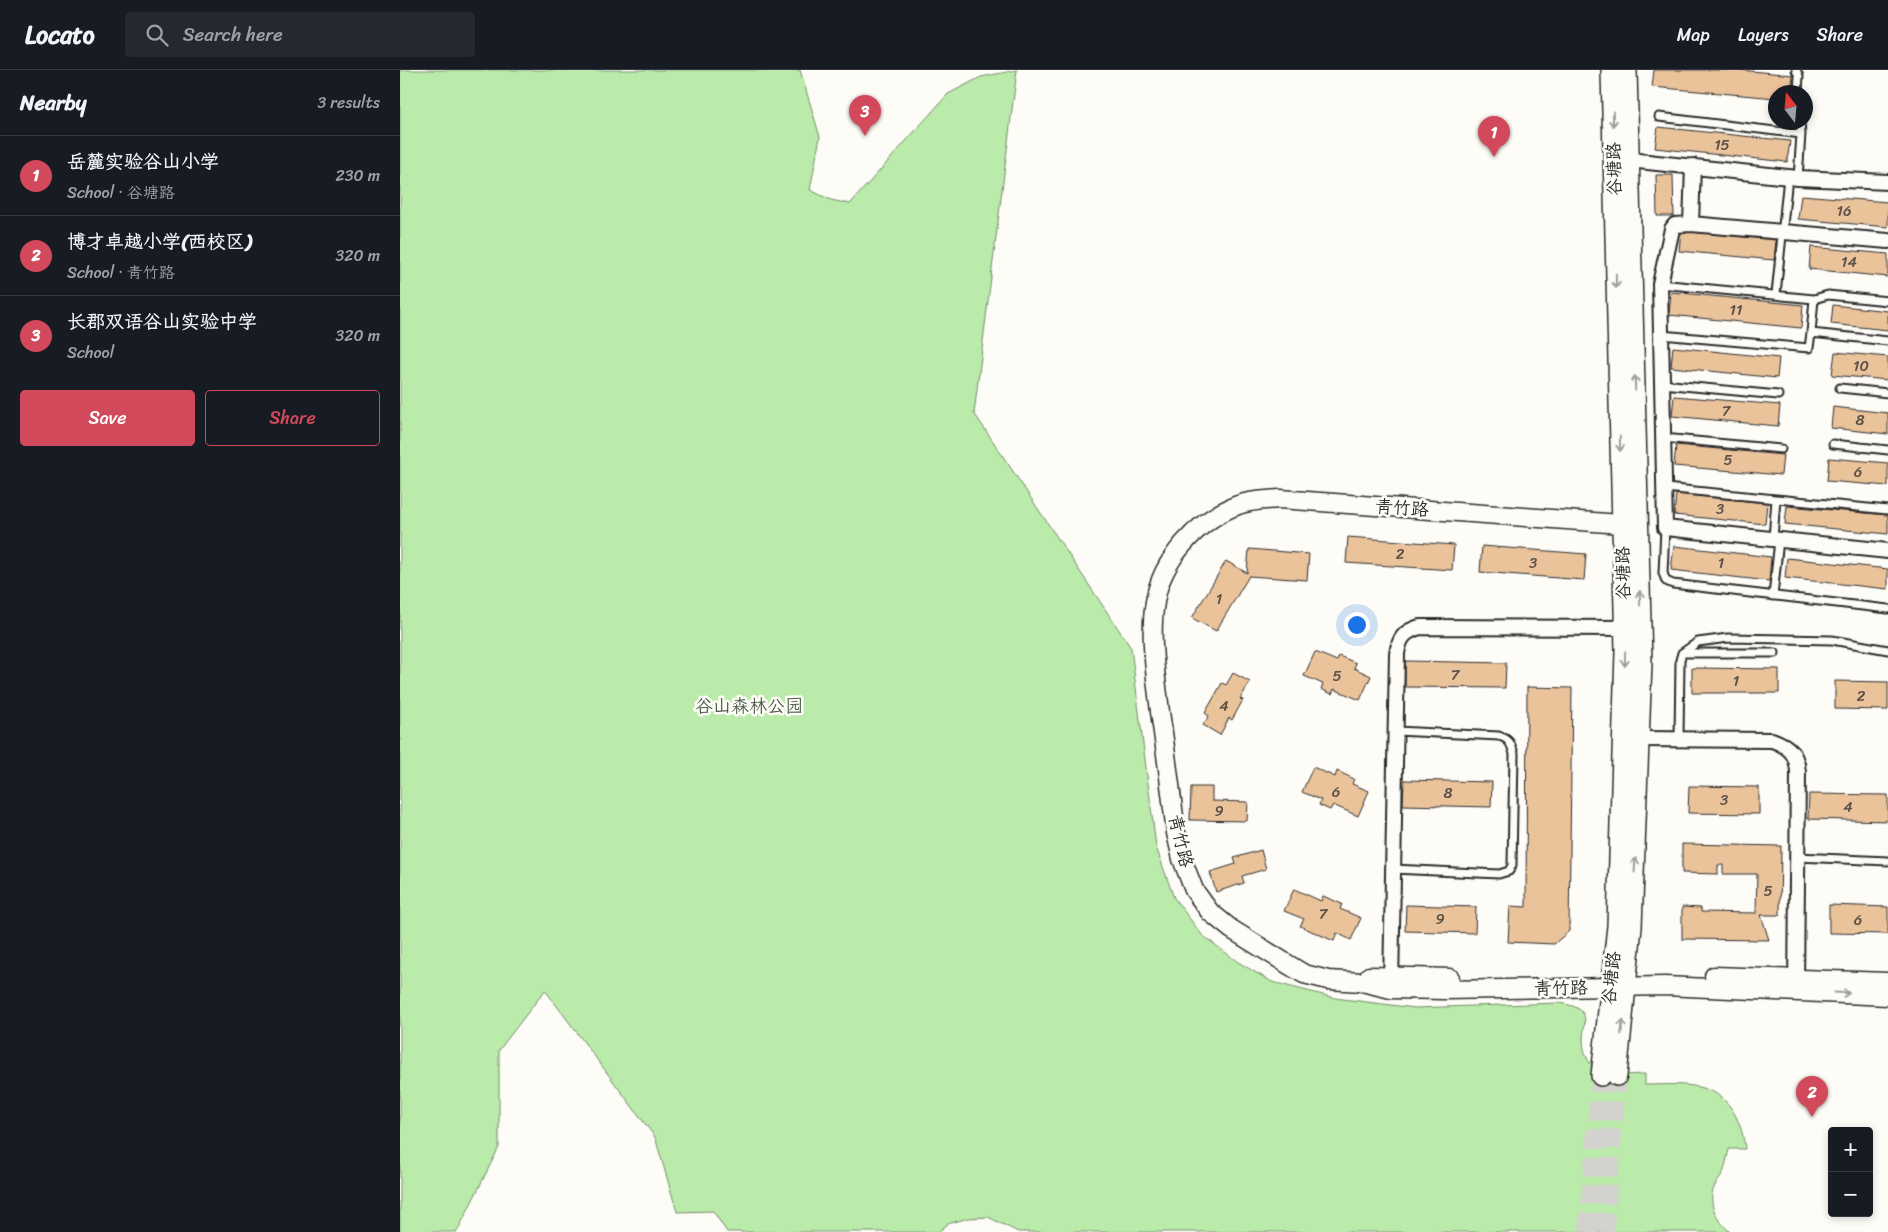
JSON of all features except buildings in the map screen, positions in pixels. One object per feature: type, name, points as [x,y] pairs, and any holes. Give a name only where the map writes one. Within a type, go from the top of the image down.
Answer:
[{"type":"main road","name":"谷塘路","points":[[1609,1076],[1619,981],[1632,927],[1642,663],[1630,527],[1611,70]]},
{"type":"main road","name":"谷塘路","points":[[1619,981],[1617,926],[1625,628],[1630,527],[1627,70]]},
{"type":"street","points":[[1629,160],[1793,177],[1888,182]]},
{"type":"street","points":[[1691,224],[1693,166]]},
{"type":"street","points":[[1888,241],[1680,223],[1672,228],[1660,284],[1665,528],[1888,551]]},
{"type":"street","name":"青竹路","points":[[1630,527],[1280,499],[1255,501],[1238,505],[1190,535],[1177,550],[1164,572],[1155,600],[1153,631],[1155,672],[1176,833],[1182,859],[1194,890],[1210,912],[1231,929],[1304,974],[1328,980],[1391,983],[1444,978],[1619,981],[1665,986],[1888,982]]},
{"type":"street","points":[[1391,983],[1398,644],[1404,634],[1420,627],[1625,628]]},
{"type":"street","points":[[1640,739],[1772,740],[1785,745],[1791,751],[1796,759],[1798,772],[1796,985]]},
{"type":"street","name":"青竹路","points":[[1796,985],[1888,996]]},
{"type":"lane","points":[[1796,70],[1799,76],[1798,85]]},
{"type":"lane","points":[[1659,117],[1801,134]]},
{"type":"lane","points":[[1776,294],[1782,232],[1801,130]]},
{"type":"lane","points":[[1660,284],[1814,299],[1828,295],[1888,301]]},
{"type":"lane","points":[[1661,335],[1810,348],[1814,299]]},
{"type":"lane","points":[[1811,333],[1888,341]]},
{"type":"lane","points":[[1662,384],[1778,396]]},
{"type":"lane","points":[[1840,388],[1888,393]]},
{"type":"lane","points":[[1663,438],[1781,449]]},
{"type":"lane","points":[[1833,444],[1888,450]]},
{"type":"lane","points":[[1665,488],[1888,510]]},
{"type":"lane","points":[[1774,596],[1776,499]]},
{"type":"lane","points":[[1665,528],[1663,573],[1666,581],[1673,584],[1888,609]]},
{"type":"lane","points":[[1679,739],[1680,660],[1682,653],[1698,642],[1728,638],[1832,640],[1888,650]]},
{"type":"lane","points":[[1682,653],[1775,653]]},
{"type":"lane","points":[[1393,869],[1499,874],[1508,871],[1512,866],[1513,828],[1514,754],[1512,744],[1507,738],[1396,731]]},
{"type":"lane","points":[[1797,858],[1888,861]]},
{"type":"green space","name":"谷山森林公园","points":[[400,70],[800,70],[820,137],[810,190],[831,200],[850,204],[948,94],[981,77],[1017,70],[974,413],[1131,648],[1156,847],[1174,898],[1202,935],[1238,962],[1272,982],[1335,998],[1415,1008],[1559,1003],[1579,1009],[1585,1019],[1583,1040],[1585,1053],[1590,1064],[1601,1076],[1645,1074],[1645,1085],[1695,1086],[1719,1095],[1731,1108],[1742,1132],[1745,1149],[1729,1149],[1723,1173],[1714,1188],[1712,1196],[1713,1208],[1716,1214],[1730,1232],[1018,1232],[988,1217],[968,1218],[948,1224],[938,1232],[727,1232],[713,1211],[677,1212],[655,1137],[545,990],[499,1050],[499,1147],[457,1232],[400,1232]]},
{"type":"tunnel","points":[[1588,1232],[1601,1076]]},
{"type":"tunnel","points":[[1604,1232],[1617,1076]]},
{"type":"place","name":"长郡双语谷山实验中学","points":[[865,136]]},
{"type":"place","name":"岳麓实验谷山小学","points":[[1494,157]]},
{"type":"place","name":"博才卓越小学(西校区)","points":[[1812,1117]]}]
